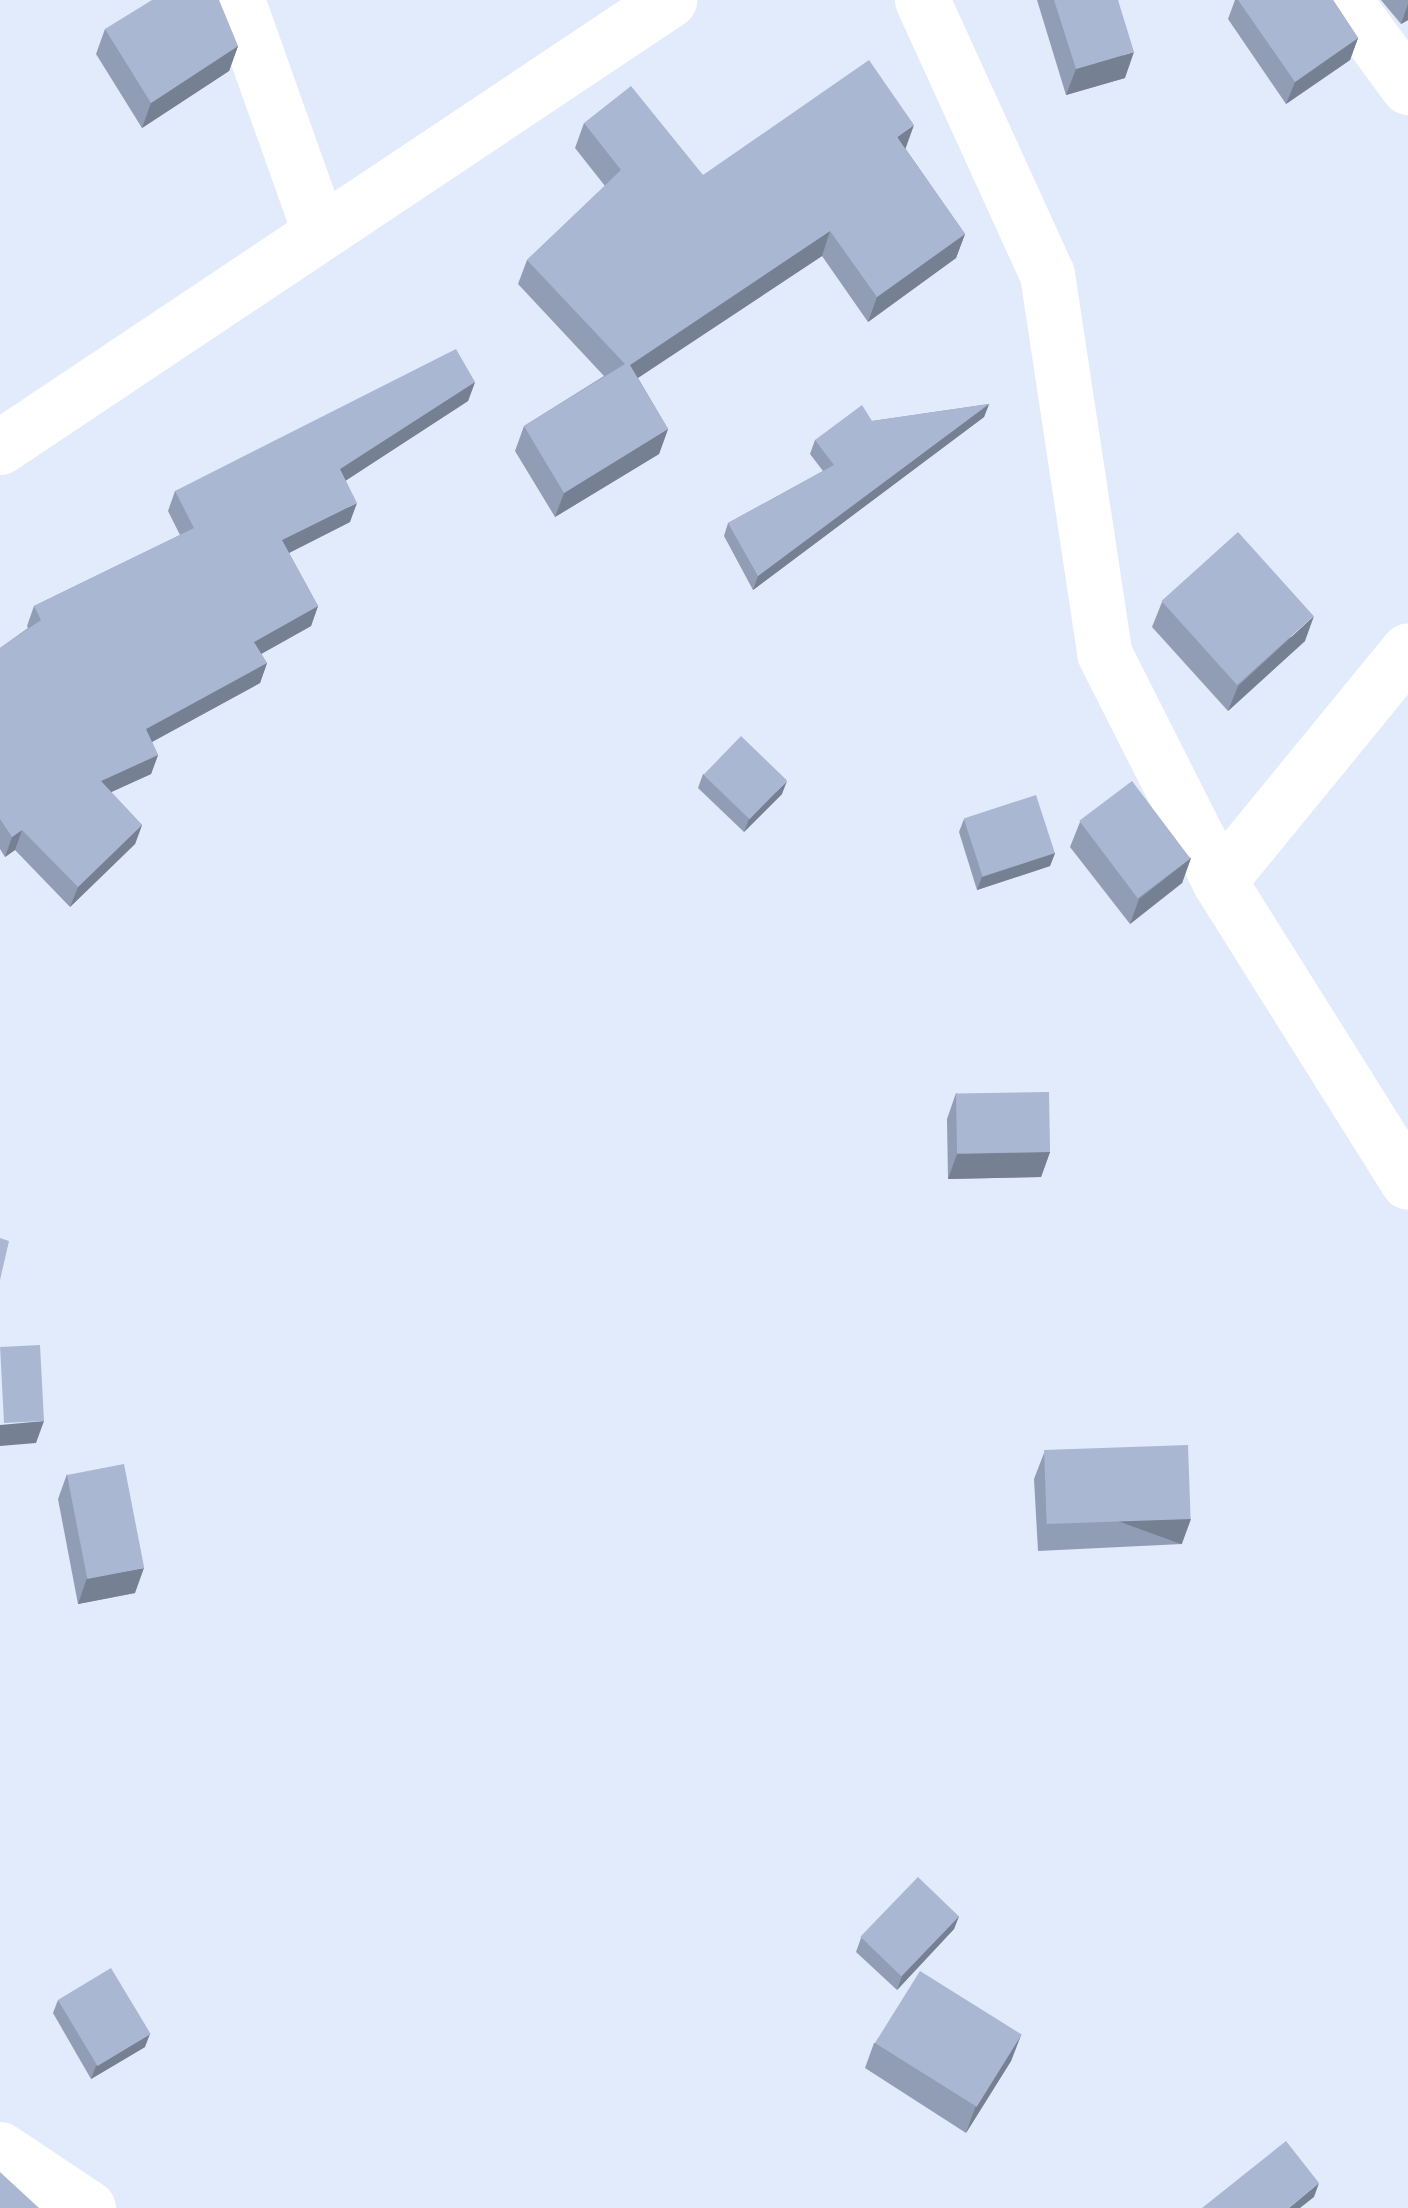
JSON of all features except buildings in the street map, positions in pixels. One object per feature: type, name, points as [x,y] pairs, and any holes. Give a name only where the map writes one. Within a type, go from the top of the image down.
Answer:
[{"type":"street","points":[[237,0],[320,233]]},
{"type":"street","points":[[7,446],[668,0]]},
{"type":"street","points":[[922,0],[1047,274],[1104,653],[1219,881],[1408,1182]]},
{"type":"street","points":[[1344,0],[1408,87]]},
{"type":"street","points":[[1219,881],[1408,650]]},
{"type":"street","points":[[0,2149],[88,2208]]}]
